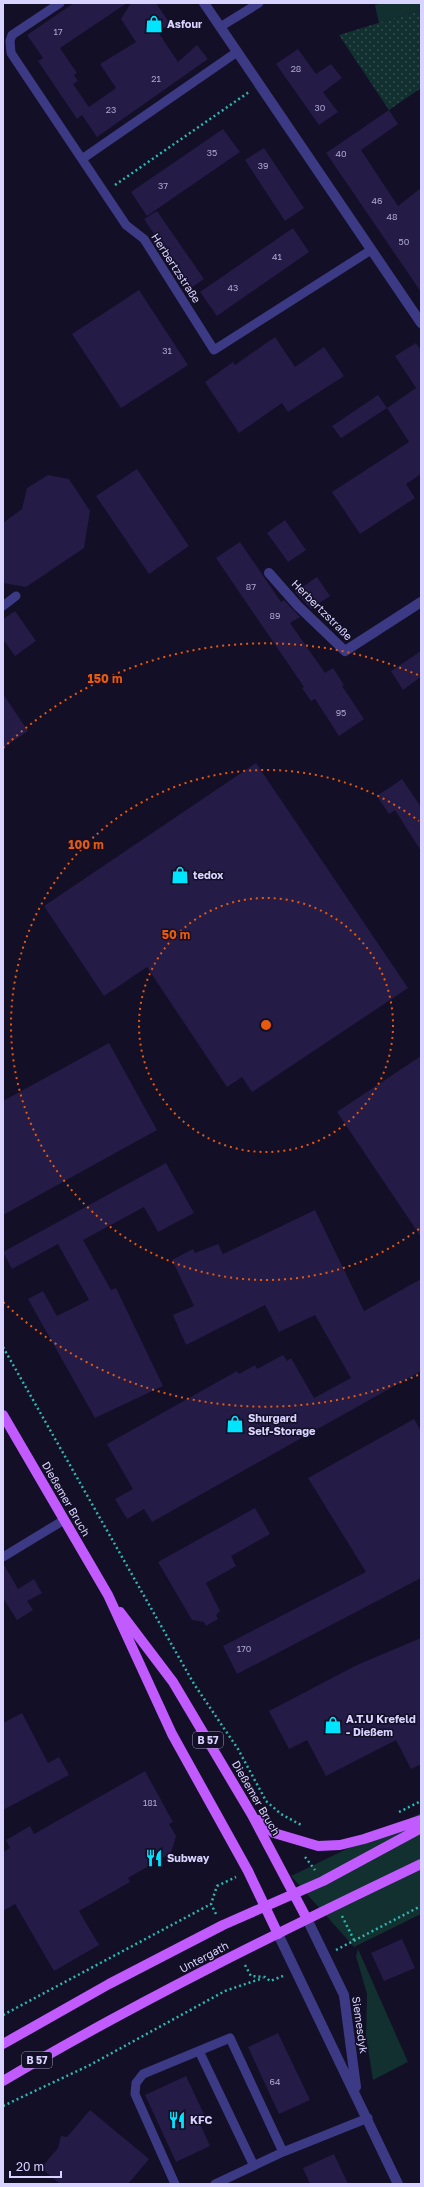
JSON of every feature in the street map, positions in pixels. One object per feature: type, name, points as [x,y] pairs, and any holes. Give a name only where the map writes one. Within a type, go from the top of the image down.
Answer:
[{"type":"main road","name":"Dießemer Bruch","points":[[3,1415],[108,1595],[172,1734],[248,1871],[278,1934]]},
{"type":"main road","name":"Dießemer Bruch","points":[[108,1595],[173,1682],[252,1815],[307,1919]]},
{"type":"main road","points":[[252,1815],[274,1834],[318,1846],[340,1845],[421,1820]]},
{"type":"main road","name":"Untergath","points":[[3,2044],[222,1925],[323,1881],[421,1828]]},
{"type":"main road","name":"Untergath","points":[[3,2081],[79,2036],[307,1919],[421,1864]]},
{"type":"street","points":[[204,3],[421,324]]},
{"type":"street","name":"Herbertzstraße","points":[[269,573],[298,606],[345,651],[421,602]]},
{"type":"street","name":"Siemesdyk","points":[[307,1919],[344,1994],[357,2095]]},
{"type":"street","name":"Siemesdyk","points":[[278,1934],[295,1972],[357,2095],[398,2184]]},
{"type":"lane","name":"Herbertzstraße","points":[[60,3],[12,35],[10,47],[18,64],[126,225],[144,238],[214,350],[371,250]]},
{"type":"lane","points":[[220,27],[259,3]]},
{"type":"lane","points":[[82,159],[237,52]]},
{"type":"lane","points":[[3,606],[16,596]]},
{"type":"lane","points":[[3,1557],[64,1520]]},
{"type":"lane","points":[[175,2184],[135,2094],[136,2083],[143,2074],[230,2038],[283,2152]]},
{"type":"lane","points":[[199,2051],[254,2166]]},
{"type":"lane","points":[[215,2184],[283,2152],[368,2118]]},
{"type":"path","points":[[104,192],[259,85]]},
{"type":"path","points":[[3,1347],[194,1684],[238,1749],[266,1800],[281,1814],[307,1829]]},
{"type":"path","points":[[3,2015],[211,1904]]},
{"type":"path","points":[[326,1956],[421,1906]]},
{"type":"path","points":[[3,2106],[90,2065],[225,1991],[265,1977],[270,1981],[295,1972]]},
{"type":"green space","points":[[383,3],[421,3],[421,10],[379,23],[375,5]]},
{"type":"green space","points":[[421,10],[421,88],[389,110],[339,35]]},
{"type":"green space","points":[[421,1813],[421,1914],[354,1947],[291,1876]]},
{"type":"green space","points":[[358,1949],[408,2062],[373,2080],[366,2036],[367,1994],[356,1956]]},
{"type":"building","points":[[74,3],[127,3],[60,48],[77,73],[74,75],[78,81],[73,84],[89,107],[116,88],[100,64],[136,42],[121,19],[131,3],[156,3],[170,24],[158,32],[178,62],[197,45],[208,59],[97,137],[82,115],[77,119],[38,61],[43,58],[27,35]]},
{"type":"building","points":[[298,49],[316,74],[331,64],[342,78],[323,92],[338,112],[319,125],[276,64]]},
{"type":"building","points":[[389,110],[398,124],[361,150],[398,206],[421,188],[421,292],[326,153]]},
{"type":"building","points":[[223,129],[240,152],[147,216],[131,192]]},
{"type":"building","points":[[264,148],[304,208],[285,221],[245,160]]},
{"type":"building","points":[[157,211],[204,279],[191,288],[144,219]]},
{"type":"building","points":[[293,228],[309,252],[217,316],[200,292]]},
{"type":"building","points":[[139,290],[188,365],[121,408],[72,334]]},
{"type":"building","points":[[275,337],[295,367],[324,347],[344,376],[288,412],[282,403],[239,433],[205,382],[233,362],[235,365]]},
{"type":"building","points":[[416,343],[421,350],[421,474],[406,484],[415,498],[360,534],[332,492],[409,442],[387,408],[416,388],[395,356]]},
{"type":"building","points":[[378,395],[387,408],[341,438],[332,426]]},
{"type":"building","points":[[137,469],[189,546],[149,574],[96,496]]},
{"type":"building","points":[[48,475],[69,479],[90,511],[84,548],[26,587],[3,583],[3,523],[22,509],[27,488]]},
{"type":"building","points":[[285,520],[306,550],[288,562],[267,533]]},
{"type":"building","points":[[240,542],[281,602],[284,600],[300,617],[290,623],[325,673],[333,668],[344,685],[342,686],[364,719],[339,736],[315,699],[311,701],[302,688],[304,687],[216,558]]},
{"type":"building","points":[[317,577],[330,596],[311,609],[295,592]]},
{"type":"building","points":[[15,611],[36,641],[15,656],[3,639],[3,619]]},
{"type":"building","points":[[421,651],[421,677],[403,690],[391,671]]},
{"type":"building","points":[[3,694],[28,731],[3,748]]},
{"type":"building","points":[[256,763],[408,988],[252,1092],[242,1077],[227,1087],[147,967],[104,996],[44,906]]},
{"type":"building","points":[[402,779],[421,807],[421,851],[395,810],[389,814],[377,796]]},
{"type":"building","points":[[109,1043],[157,1130],[3,1215],[3,1101]]},
{"type":"building","points":[[421,1056],[421,1237],[337,1112]]},
{"type":"building","points":[[166,1163],[194,1213],[158,1232],[144,1207],[83,1240],[111,1290],[116,1288],[163,1386],[95,1418],[28,1299],[43,1291],[57,1316],[89,1300],[58,1244],[12,1269],[3,1252]]},
{"type":"building","points":[[315,1210],[364,1311],[421,1279],[421,1371],[152,1522],[144,1509],[127,1519],[115,1499],[133,1489],[107,1444],[237,1371],[239,1374],[255,1365],[257,1369],[283,1355],[287,1361],[291,1358],[314,1398],[351,1378],[315,1315],[279,1332],[265,1305],[186,1345],[173,1315],[194,1306],[172,1260],[193,1249],[195,1253],[218,1244],[223,1254]]},
{"type":"building","points":[[414,1419],[421,1431],[421,1578],[237,1674],[223,1646],[366,1572],[308,1478]]},
{"type":"building","points":[[255,1508],[270,1534],[231,1556],[236,1566],[206,1583],[220,1611],[216,1615],[218,1619],[206,1626],[204,1622],[192,1620],[158,1562]]},
{"type":"building","points":[[3,1563],[18,1589],[34,1579],[42,1593],[27,1601],[33,1610],[17,1620],[3,1598]]},
{"type":"building","name":"A.T.U Krefeld - Dießem","points":[[421,1638],[421,1764],[411,1769],[396,1740],[326,1776],[307,1740],[289,1749],[269,1711],[357,1665]]},
{"type":"building","points":[[22,1713],[48,1763],[59,1757],[69,1775],[3,1810],[3,1723]]},
{"type":"building","points":[[145,1771],[173,1822],[169,1824],[176,1836],[171,1853],[128,1878],[130,1882],[79,1911],[99,1945],[54,1971],[15,1904],[3,1911],[3,1852],[10,1848],[6,1840],[30,1826],[34,1834]]},
{"type":"building","points":[[402,1939],[415,1968],[384,1981],[371,1953]]},
{"type":"building","points":[[278,2033],[310,2100],[279,2114],[248,2047]]},
{"type":"building","name":"KFC","points":[[186,2076],[204,2114],[197,2117],[210,2146],[176,2162],[145,2095]]},
{"type":"building","points":[[90,2110],[149,2159],[128,2184],[60,2184],[41,2168],[58,2148],[61,2136],[67,2137]]},
{"type":"building","points":[[334,2154],[348,2184],[310,2184],[303,2168]]},
{"type":"place","name":"Asfour","points":[[154,24]]},
{"type":"place","name":"tedox","points":[[180,875]]},
{"type":"place","name":"Shurgard Self-Storage","points":[[235,1424]]},
{"type":"place","name":"A.T.U Krefeld - Dießem","points":[[333,1725]]},
{"type":"place","name":"Subway","points":[[154,1858]]},
{"type":"place","name":"KFC","points":[[177,2120]]}]
